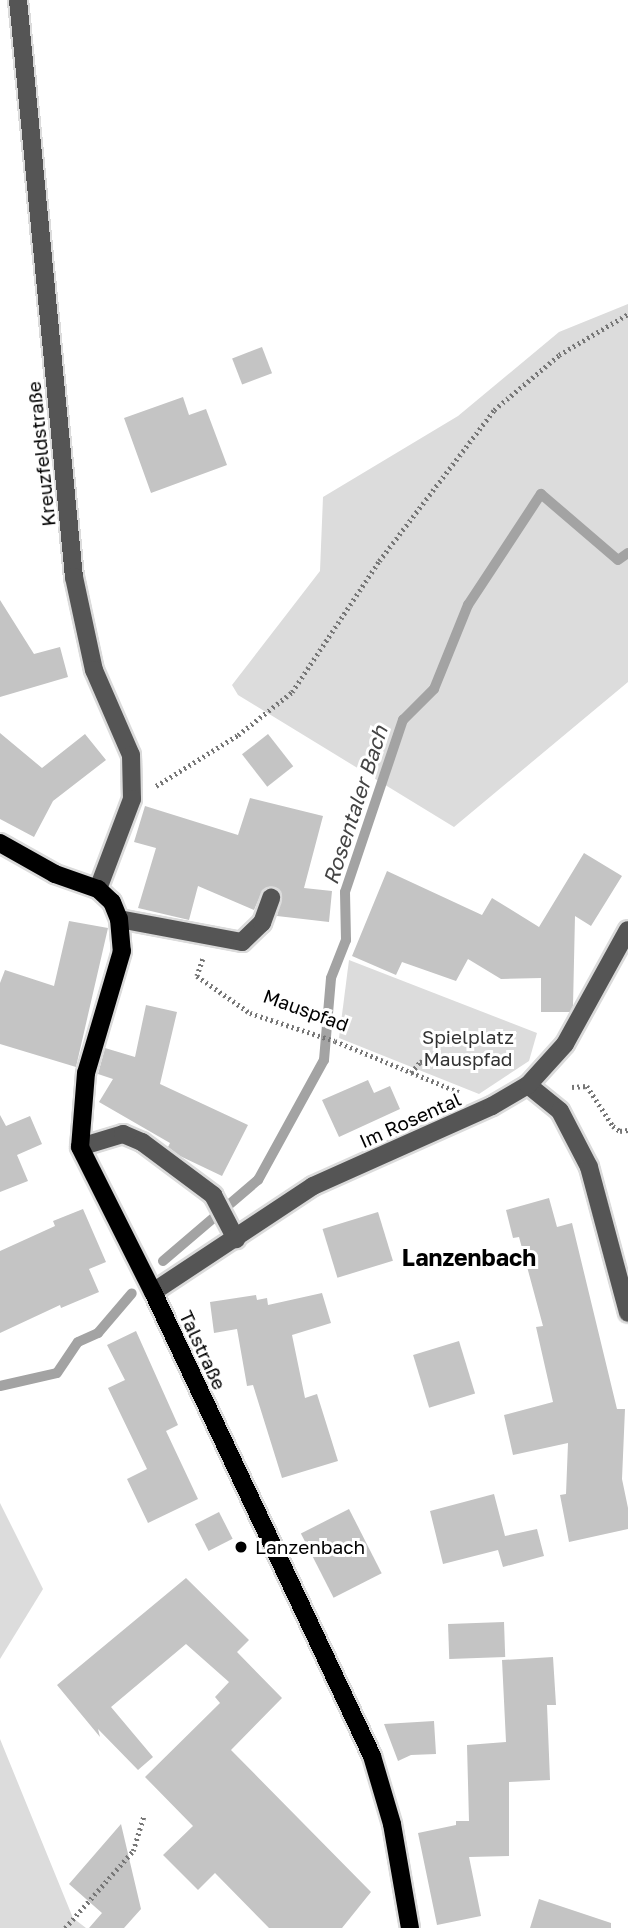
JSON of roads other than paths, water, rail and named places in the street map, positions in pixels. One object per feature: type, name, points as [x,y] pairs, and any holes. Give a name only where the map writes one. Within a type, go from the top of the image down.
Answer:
[{"type":"main road","points":[[0,843],[55,874],[98,889],[112,902],[119,919],[122,951],[86,1073],[80,1147]]},
{"type":"main road","name":"Talstraße","points":[[80,1147],[153,1292],[295,1598],[373,1756],[392,1824],[410,1928]]},
{"type":"street","name":"Kreuzfeldstraße","points":[[18,0],[75,577],[94,670],[131,755],[132,799],[98,889]]},
{"type":"street","points":[[119,919],[211,939],[242,942],[262,923],[271,898]]},
{"type":"street","name":"Im Rosental","points":[[153,1292],[313,1186],[492,1106],[528,1085],[565,1044],[628,930]]},
{"type":"street","points":[[528,1085],[560,1111],[589,1167],[628,1313]]},
{"type":"street","points":[[80,1147],[122,1134],[142,1142],[213,1195],[236,1239]]},
{"type":"waterway","name":"Rosentaler Bach","points":[[163,1261],[258,1180],[324,1060],[331,978],[346,940],[345,892],[403,720],[434,689],[468,605],[541,494],[618,560],[628,553]]},
{"type":"waterway","name":"Rosentaler Bach","points":[[0,1386],[57,1373],[78,1342],[98,1333],[132,1293]]},
{"type":"place","name":"Lanzenbach","points":[[241,1547]]},
{"type":"district","name":"Lanzenbach","points":[[469,1257]]},
{"type":"park label","name":"Spielplatz Mauspfad","points":[[468,1048]]}]
